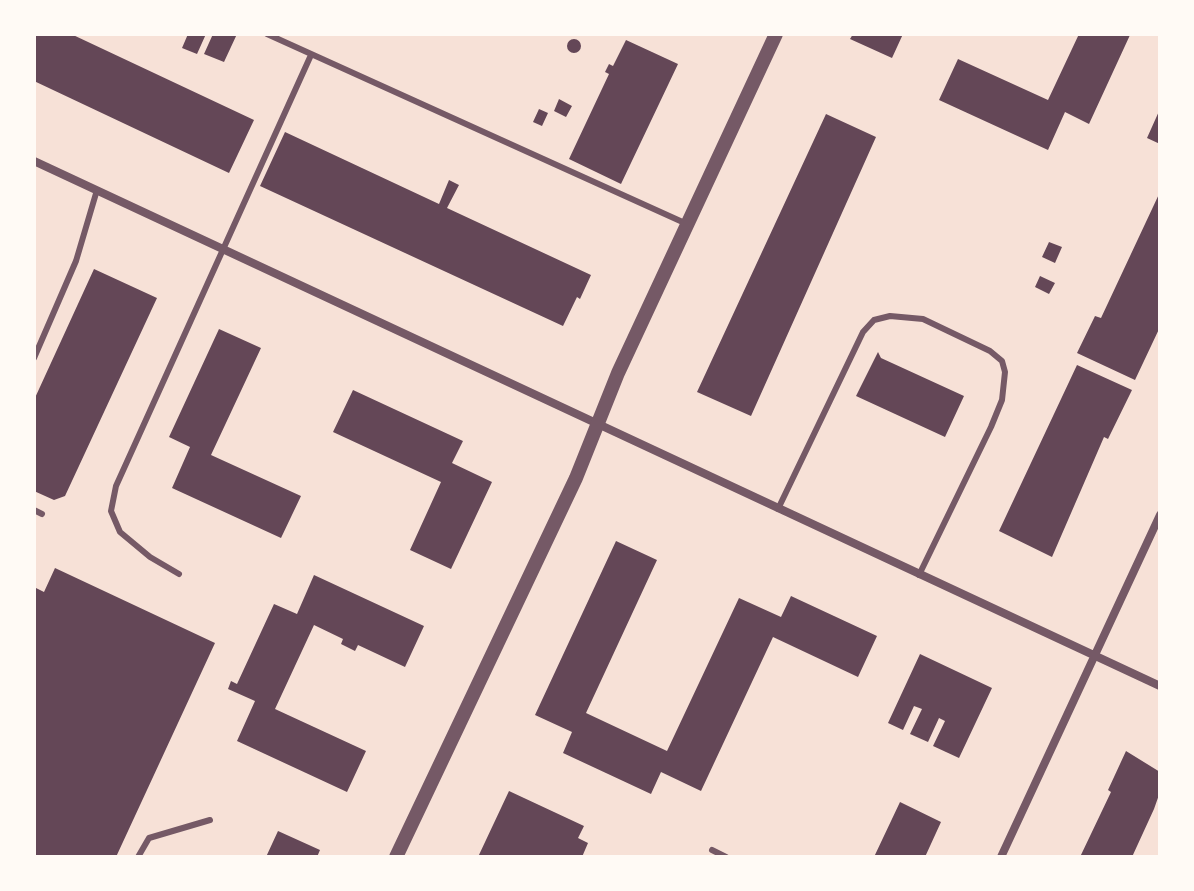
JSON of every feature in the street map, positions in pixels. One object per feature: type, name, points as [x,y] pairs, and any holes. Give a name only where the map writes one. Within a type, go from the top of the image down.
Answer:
[{"type":"street","points":[[396,857],[569,492],[687,224],[776,34]]},
{"type":"street","points":[[34,161],[1160,686]]},
{"type":"street","points":[[1001,857],[1160,515]]},
{"type":"lane","points":[[267,34],[687,224]]},
{"type":"lane","points":[[179,574],[150,557],[120,532],[111,511],[116,486],[311,55]]},
{"type":"lane","points":[[34,358],[76,261],[97,190]]},
{"type":"lane","points":[[778,509],[863,332],[874,320],[890,316],[923,319],[936,325],[990,351],[1002,361],[1005,385],[991,427],[919,575]]},
{"type":"lane","points":[[34,510],[42,514]]},
{"type":"lane","points":[[138,857],[149,838],[210,820]]},
{"type":"lane","points":[[712,850],[726,857]]},
{"type":"building","points":[[34,34],[71,34],[254,120],[229,173],[34,81]]},
{"type":"building","points":[[188,34],[206,34],[197,54],[182,48]]},
{"type":"building","points":[[213,34],[237,34],[224,62],[204,54]]},
{"type":"building","points":[[853,34],[903,34],[892,58],[850,39]]},
{"type":"building","points":[[1079,34],[1130,35],[1089,124],[1065,112],[1048,150],[939,100],[958,59],[1048,100]]},
{"type":"building","points":[[574,39],[581,46],[574,53],[567,46]]},
{"type":"building","points":[[626,40],[678,64],[621,184],[569,159],[609,74],[605,72],[609,64],[613,66]]},
{"type":"building","points":[[559,99],[572,106],[566,117],[554,111]]},
{"type":"building","points":[[539,109],[548,113],[542,126],[533,122]]},
{"type":"building","points":[[1160,109],[1160,144],[1147,138]]},
{"type":"building","points":[[826,114],[876,137],[751,416],[697,392]]},
{"type":"building","points":[[285,132],[439,204],[449,180],[459,185],[447,208],[591,275],[563,326],[260,186]]},
{"type":"building","points":[[1160,192],[1160,327],[1135,380],[1077,353],[1095,316],[1101,318]]},
{"type":"building","points":[[1049,242],[1062,247],[1055,263],[1042,257]]},
{"type":"building","points":[[94,269],[157,298],[65,496],[54,500],[34,491],[34,400]]},
{"type":"building","points":[[1040,276],[1055,283],[1049,294],[1035,287]]},
{"type":"building","points":[[219,329],[261,348],[211,455],[301,496],[281,538],[172,488],[190,447],[169,437]]},
{"type":"building","points":[[878,352],[881,358],[964,396],[945,437],[856,396]]},
{"type":"building","points":[[1077,365],[1132,390],[1108,439],[1104,437],[1052,557],[999,531]]},
{"type":"building","points":[[353,390],[463,441],[452,463],[492,482],[451,569],[410,550],[441,482],[333,432]]},
{"type":"building","points":[[616,541],[657,560],[586,713],[667,751],[739,598],[781,617],[791,596],[877,636],[858,677],[773,637],[701,791],[661,772],[651,794],[563,753],[572,732],[535,715]]},
{"type":"building","points":[[55,568],[215,643],[116,857],[34,857],[34,587],[44,592]]},
{"type":"building","points":[[314,575],[424,626],[405,667],[358,645],[355,651],[341,644],[343,639],[314,625],[275,709],[366,751],[347,792],[237,741],[255,701],[228,689],[231,681],[237,684],[274,604],[297,614]]},
{"type":"building","points":[[920,654],[992,688],[959,758],[933,746],[945,721],[939,718],[928,742],[910,734],[922,709],[914,706],[903,730],[888,723]]},
{"type":"building","points":[[1126,751],[1160,772],[1160,792],[1154,809],[1132,857],[1080,857],[1111,792],[1108,790]]},
{"type":"building","points":[[509,791],[584,826],[578,838],[588,843],[582,857],[478,857]]},
{"type":"building","points":[[900,802],[941,822],[925,857],[874,857]]},
{"type":"building","points":[[278,831],[320,850],[317,857],[266,857]]}]
